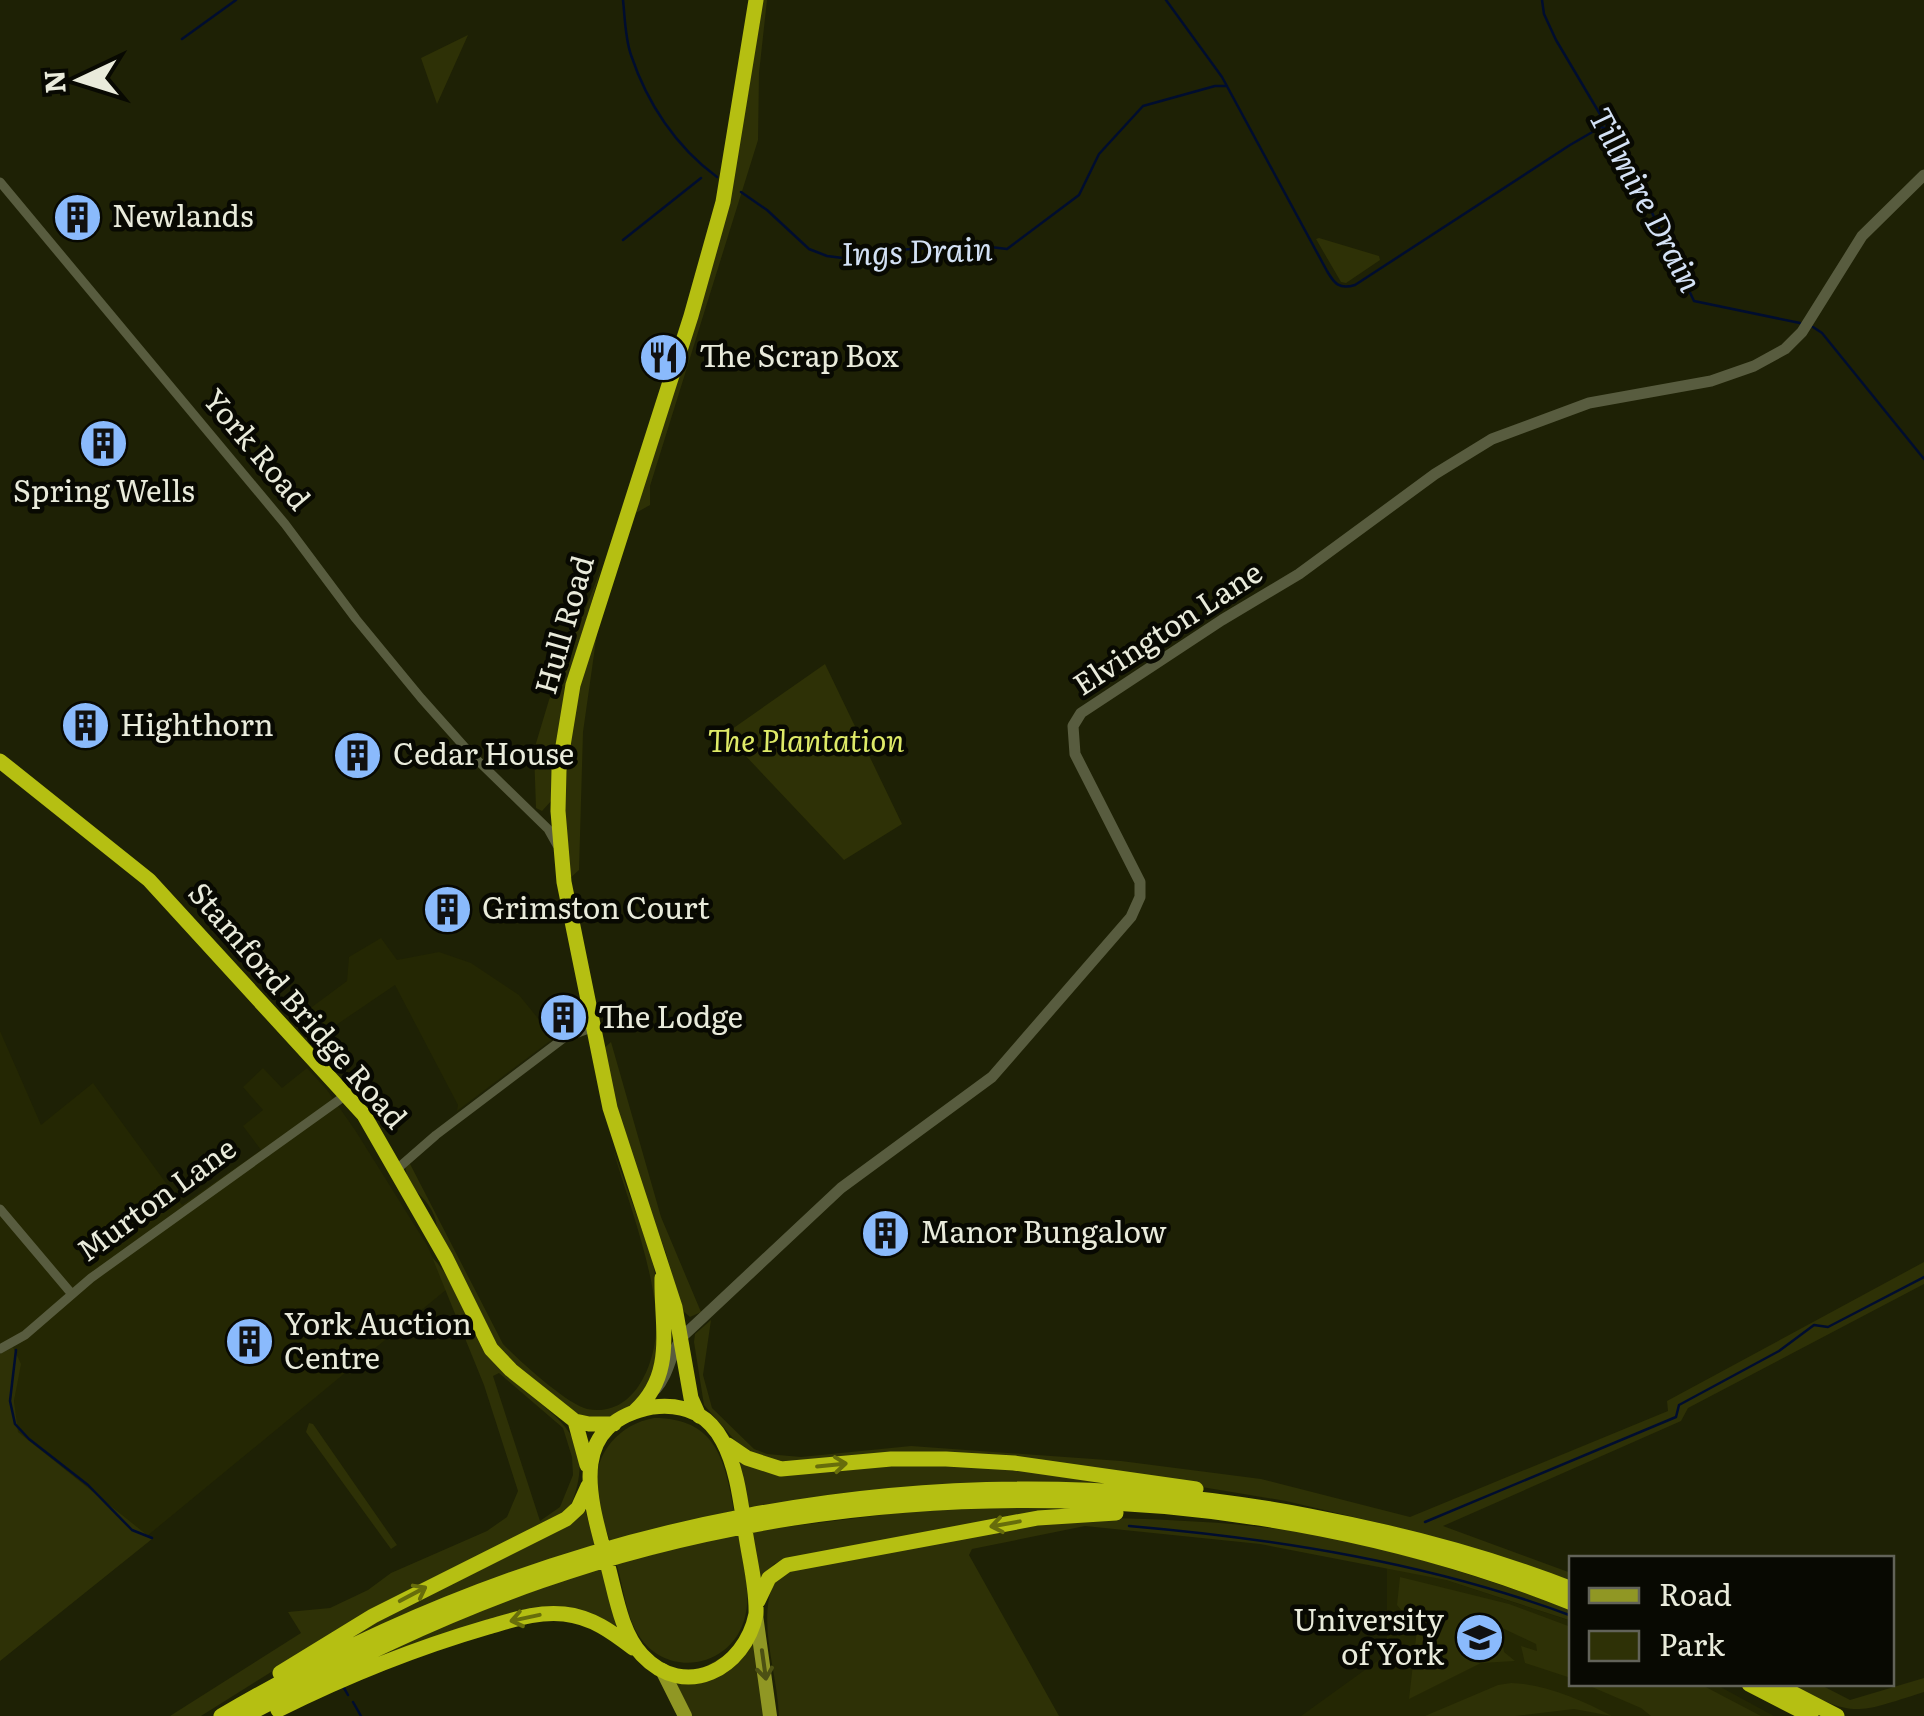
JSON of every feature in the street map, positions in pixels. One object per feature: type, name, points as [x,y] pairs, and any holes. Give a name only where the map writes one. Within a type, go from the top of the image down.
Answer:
[{"type":"highway","name":"Hull Road","points":[[699,1416],[691,1398],[671,1291],[610,1108],[560,851],[558,815],[560,770],[573,685],[712,248],[738,122],[756,0]]},
{"type":"highway","name":"Stamford Bridge Road","points":[[0,761],[149,880],[346,1094],[388,1153],[491,1349],[574,1420]]},
{"type":"highway","name":"Hull Road","points":[[632,1414],[650,1396],[664,1360],[662,1271]]},
{"type":"highway","points":[[241,1711],[260,1685],[373,1616],[566,1520],[578,1508],[599,1440],[614,1424],[632,1414],[661,1406],[699,1416],[746,1458],[781,1469],[891,1460],[1014,1464],[1229,1494],[1262,1507]]},
{"type":"highway","points":[[574,1420],[614,1424]]},
{"type":"highway","points":[[574,1420],[584,1444],[596,1520],[611,1578],[628,1633],[642,1656]]},
{"type":"highway","points":[[725,1442],[737,1484],[756,1610]]},
{"type":"highway","points":[[241,1711],[388,1628],[495,1584],[642,1538],[762,1512],[902,1494],[1010,1488],[1124,1492],[1262,1507],[1412,1538],[1569,1589]]},
{"type":"highway","points":[[221,1716],[241,1711],[500,1595],[582,1568],[690,1538],[825,1515],[950,1503],[1072,1502],[1172,1508],[1353,1536],[1452,1561],[1569,1602]]},
{"type":"highway","points":[[266,1716],[387,1660],[527,1616],[553,1613],[604,1626],[662,1670],[692,1676],[723,1668],[740,1652],[751,1633],[769,1578],[780,1569],[1038,1518],[1140,1514],[1172,1508]]},
{"type":"highway","points":[[1753,1686],[1811,1716]]},
{"type":"highway","points":[[1779,1686],[1836,1716]]},
{"type":"main road","name":"Elvington Lane","points":[[650,1396],[666,1377],[682,1336],[841,1188],[992,1078],[1131,917],[1140,897],[1140,882],[1075,754],[1073,726],[1081,713],[1298,574],[1435,474],[1492,438],[1589,403],[1680,389],[1731,374],[1777,354],[1802,332],[1862,236],[1924,174]]},
{"type":"main road","points":[[756,1610],[770,1716]]},
{"type":"main road","points":[[662,1670],[685,1716]]},
{"type":"street","name":"York Road","points":[[0,182],[285,524],[356,619],[470,753],[548,829],[560,851]]},
{"type":"street","points":[[532,812],[544,817],[558,815]]},
{"type":"street","points":[[397,1170],[564,1038],[594,1027]]},
{"type":"street","name":"Murton Lane","points":[[0,1349],[346,1094]]},
{"type":"street","points":[[388,1153],[419,1149]]},
{"type":"street","points":[[0,1209],[71,1293]]},
{"type":"shaded area","points":[[381,938],[397,960],[439,952],[471,963],[519,995],[554,1038],[457,1111],[458,1105],[395,985],[308,1044],[289,1024],[347,981],[349,957]]},
{"type":"shaded area","points":[[0,1031],[41,1125],[93,1083],[182,1205],[261,1150],[243,1126],[263,1110],[243,1087],[263,1068],[282,1088],[307,1068],[355,1130],[427,1245],[447,1289],[147,1536],[17,1432],[14,1401],[20,1364],[10,1339],[0,1344]]},
{"type":"shaded area","name":"University of York","points":[[1387,1566],[1446,1580],[1569,1620],[1569,1686],[1719,1686],[1774,1716],[1301,1716],[1387,1654]]},
{"type":"green space","points":[[760,0],[767,0],[759,73],[758,140],[650,486],[650,505],[634,514],[597,633],[583,732],[579,870],[568,880],[563,791],[576,690],[734,168]]},
{"type":"green space","points":[[468,35],[437,104],[421,58]]},
{"type":"green space","points":[[1316,239],[1379,256],[1380,260],[1346,283],[1341,282]]},
{"type":"green space","points":[[601,569],[565,693],[552,800],[542,811],[536,808],[534,750],[549,700]]},
{"type":"green space","name":"The Plantation","points":[[825,664],[902,824],[844,860],[725,734]]},
{"type":"green space","points":[[611,1042],[661,1217],[701,1312],[690,1317],[682,1310],[666,1253],[624,1139],[603,1049]]},
{"type":"green space","points":[[613,1149],[651,1255],[659,1292],[661,1365],[637,1405],[609,1420],[586,1418],[573,1411],[495,1347],[437,1232],[432,1211],[409,1185],[405,1166],[409,1162],[503,1344],[568,1399],[587,1409],[605,1409],[621,1404],[643,1379],[656,1328],[649,1271]]},
{"type":"green space","points":[[432,1257],[491,1356],[560,1421],[572,1437],[579,1457],[578,1481],[568,1512],[348,1624],[201,1716],[170,1716],[301,1633],[288,1612],[330,1608],[368,1590],[391,1573],[487,1531],[507,1517],[518,1491],[484,1385]],"holes":[[[499,1373],[563,1428],[573,1475],[560,1507],[540,1521],[493,1376]]]},
{"type":"green space","points":[[1924,1262],[1924,1284],[1688,1408],[1681,1421],[1443,1526],[1569,1572],[1569,1583],[1400,1528],[1286,1501],[1106,1471],[1033,1461],[779,1464],[746,1453],[704,1405],[694,1342],[695,1334],[711,1320],[703,1375],[712,1408],[754,1449],[767,1454],[801,1457],[911,1446],[1121,1461],[1261,1479],[1410,1517],[1668,1411],[1667,1401]]},
{"type":"green space","points":[[13,1347],[21,1364],[14,1401],[18,1432],[152,1539],[0,1661],[0,1354]]},
{"type":"green space","points":[[654,1418],[691,1425],[714,1445],[734,1511],[610,1541],[597,1502],[601,1459],[627,1428]]},
{"type":"green space","points":[[309,1423],[397,1545],[391,1549],[306,1432]]},
{"type":"green space","points":[[739,1459],[849,1467],[979,1464],[1110,1484],[929,1489],[749,1509]]},
{"type":"green space","points":[[1106,1507],[785,1560],[774,1564],[759,1583],[753,1531],[938,1508]]},
{"type":"green space","points":[[585,1509],[595,1546],[477,1585],[319,1656],[357,1630]]},
{"type":"green space","points":[[1110,1518],[1297,1532],[1386,1550],[1448,1568],[1569,1608],[1569,1620],[1446,1580],[1260,1544],[1085,1526],[972,1549],[969,1555],[1059,1716],[779,1716],[767,1614],[774,1580],[792,1570],[1007,1527]]},
{"type":"green space","points":[[738,1533],[747,1596],[738,1634],[714,1657],[698,1662],[666,1659],[651,1650],[631,1619],[616,1563]]},
{"type":"green space","points":[[601,1567],[620,1630],[556,1608],[344,1674],[437,1625]]},
{"type":"green space","points":[[1400,1577],[1509,1604],[1569,1626],[1569,1677],[1525,1663],[1521,1646],[1537,1651],[1536,1644],[1500,1627],[1504,1652],[1515,1661],[1481,1663],[1409,1699],[1417,1629],[1397,1605]]},
{"type":"green space","points":[[752,1640],[765,1716],[690,1716],[674,1677],[685,1678]]},
{"type":"green space","points":[[1924,1678],[1924,1692],[1853,1709],[1791,1686],[1823,1686],[1850,1700]]},
{"type":"green space","points":[[1511,1683],[1550,1690],[1612,1716],[1574,1709],[1515,1716],[1425,1716]]},
{"type":"green space","points":[[1590,1686],[1704,1686],[1761,1716],[1651,1716]]},
{"type":"waterway","points":[[182,39],[236,0]]},
{"type":"waterway","name":"Ings Drain","points":[[623,0],[629,48],[645,90],[676,138],[717,177]]},
{"type":"waterway","points":[[1166,0],[1222,77],[1327,271],[1341,286],[1355,285],[1570,145],[1601,127],[1607,129]]},
{"type":"waterway","name":"Tillmire Drain","points":[[1542,0],[1556,40],[1626,158],[1694,301],[1800,323]]},
{"type":"waterway","name":"Ings Drain","points":[[741,192],[809,249],[827,256],[851,259],[882,251],[974,245],[1007,249],[1079,195],[1099,154],[1143,106],[1227,86]]},
{"type":"waterway","points":[[623,240],[701,178]]},
{"type":"waterway","name":"Tillmire Drain","points":[[1813,327],[1822,333],[1924,459]]},
{"type":"waterway","points":[[1425,1522],[1676,1417],[1679,1405],[1779,1351],[1814,1325],[1828,1327],[1924,1277]]},
{"type":"waterway","points":[[16,1350],[10,1401],[15,1424],[88,1485],[132,1530],[152,1538]]},
{"type":"waterway","points":[[1129,1526],[1242,1538],[1354,1556],[1464,1581],[1569,1615]]},
{"type":"waterway","points":[[344,1688],[348,1695]]},
{"type":"waterway","points":[[353,1702],[361,1716]]},
{"type":"place","name":"Newlands","points":[[77,217]]},
{"type":"place","name":"The Scrap Box","points":[[664,357]]},
{"type":"place","name":"Spring Wells","points":[[104,443]]},
{"type":"place","name":"Highthorn","points":[[85,726]]},
{"type":"place","name":"Cedar House","points":[[358,755]]},
{"type":"place","name":"Grimston Court","points":[[447,909]]},
{"type":"place","name":"The Lodge","points":[[563,1018]]},
{"type":"place","name":"Manor Bungalow","points":[[885,1233]]},
{"type":"place","name":"York Auction Centre","points":[[249,1342]]},
{"type":"place","name":"University of York","points":[[1479,1638]]}]
